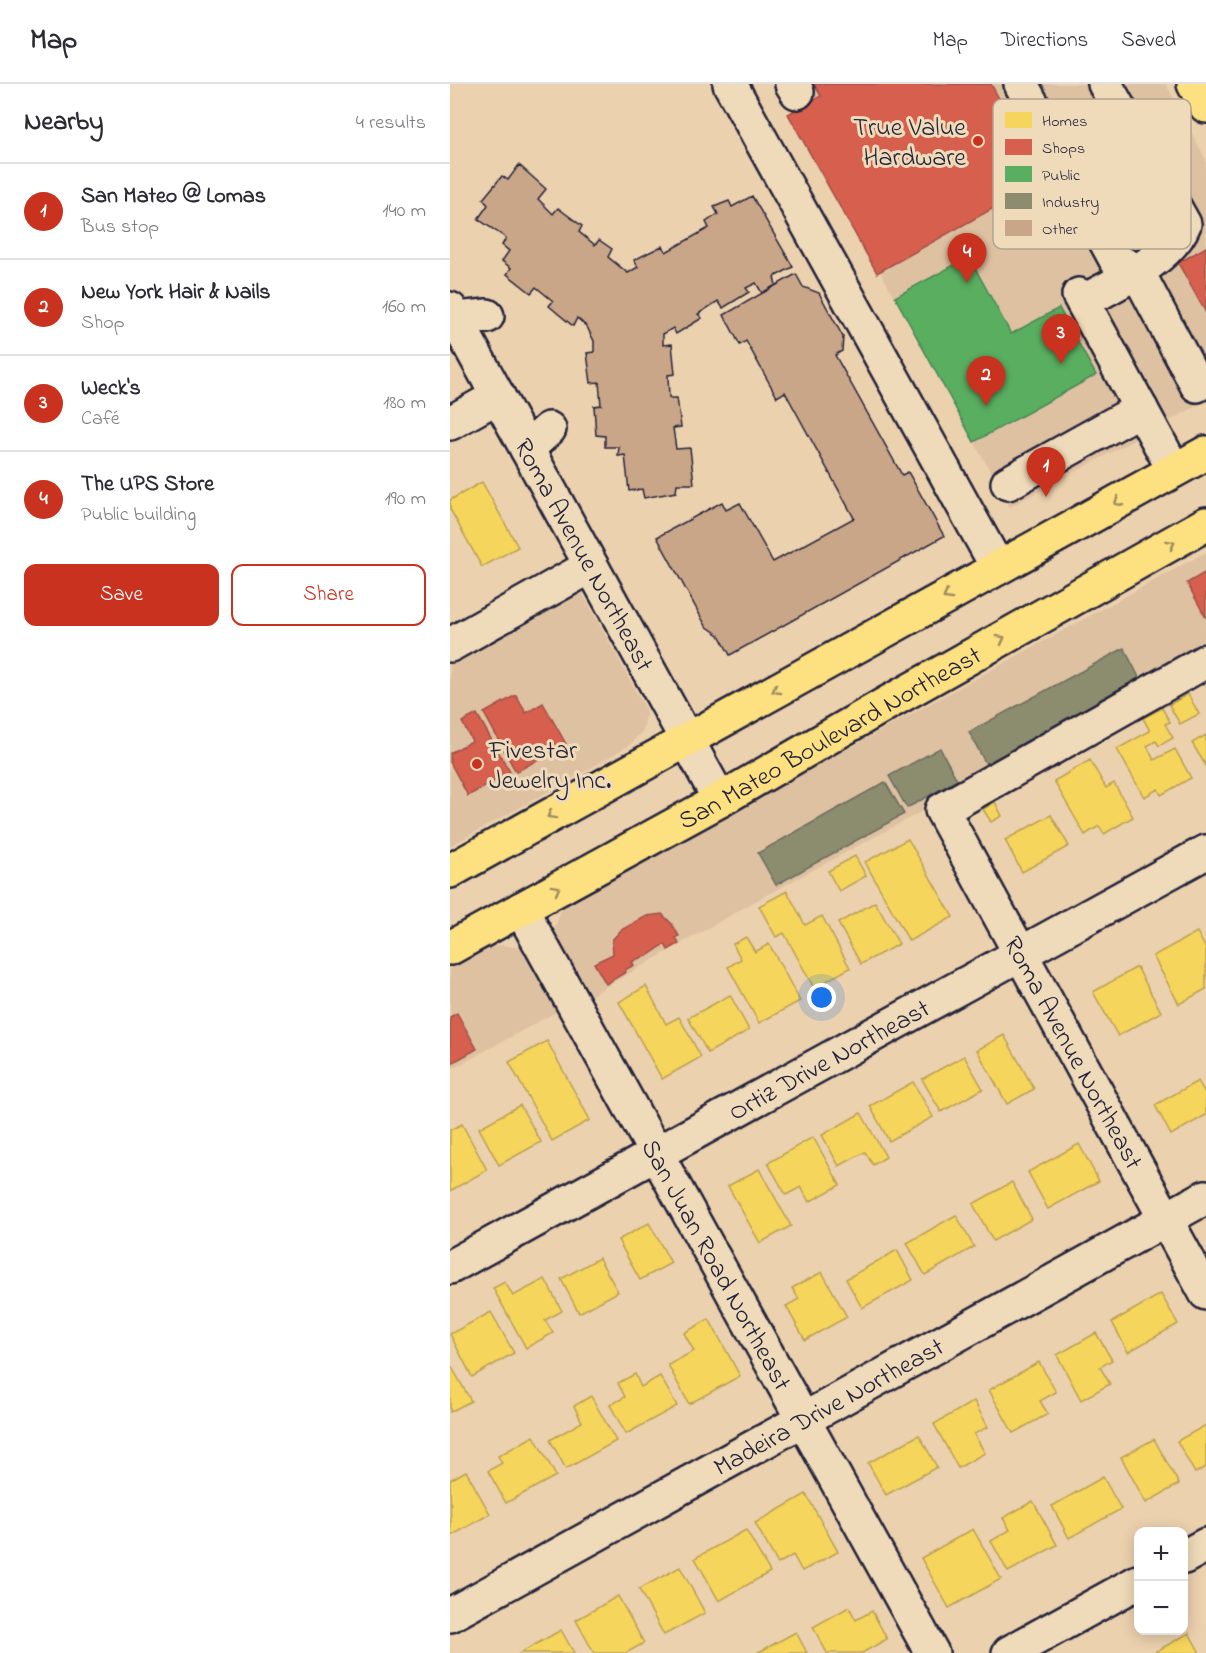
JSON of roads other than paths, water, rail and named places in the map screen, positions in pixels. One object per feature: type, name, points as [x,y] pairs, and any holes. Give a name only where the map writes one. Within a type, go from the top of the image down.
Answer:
[{"type":"main road","points":[[1194,84],[1206,106]]},
{"type":"main road","points":[[450,871],[1206,453]]},
{"type":"main road","name":"San Mateo Boulevard Northeast","points":[[450,948],[720,800],[884,705],[1206,525]]},
{"type":"street","points":[[730,84],[998,568]]},
{"type":"street","points":[[1021,84],[1029,99]]},
{"type":"street","points":[[1105,84],[1113,99]]},
{"type":"street","points":[[1110,249],[1116,260],[1137,271],[1197,385]]},
{"type":"street","points":[[1166,249],[1137,271],[1081,298],[1174,470]]},
{"type":"street","points":[[453,314],[487,316]]},
{"type":"street","name":"Roma Avenue Northeast","points":[[453,314],[498,396],[538,439],[591,566],[720,800]]},
{"type":"street","points":[[450,423],[498,396]]},
{"type":"street","points":[[1008,483],[1142,409]]},
{"type":"street","points":[[450,645],[591,566]]},
{"type":"street","name":"Roma Avenue Northeast","points":[[1206,661],[942,810],[1206,1293]]},
{"type":"street","name":"Ortiz Drive Northeast","points":[[450,1267],[1206,852]]},
{"type":"street","name":"San Juan Road Northeast","points":[[521,909],[932,1653]]},
{"type":"street","name":"Madeira Drive Northeast","points":[[450,1615],[1206,1197]]},
{"type":"street","points":[[1188,1555],[1206,1545]]},
{"type":"street","points":[[1009,1653],[1134,1584]]},
{"type":"place","name":"True Value Hardware","points":[[978,141]]},
{"type":"place","name":"The UPS Store","points":[[967,283]]},
{"type":"place","name":"Weck's","points":[[1061,364]]},
{"type":"place","name":"New York Hair & Nails","points":[[986,406]]},
{"type":"place","name":"San Mateo @ Lomas","points":[[1046,497]]},
{"type":"place","name":"Fivestar Jewelry Inc.","points":[[477,764]]}]
